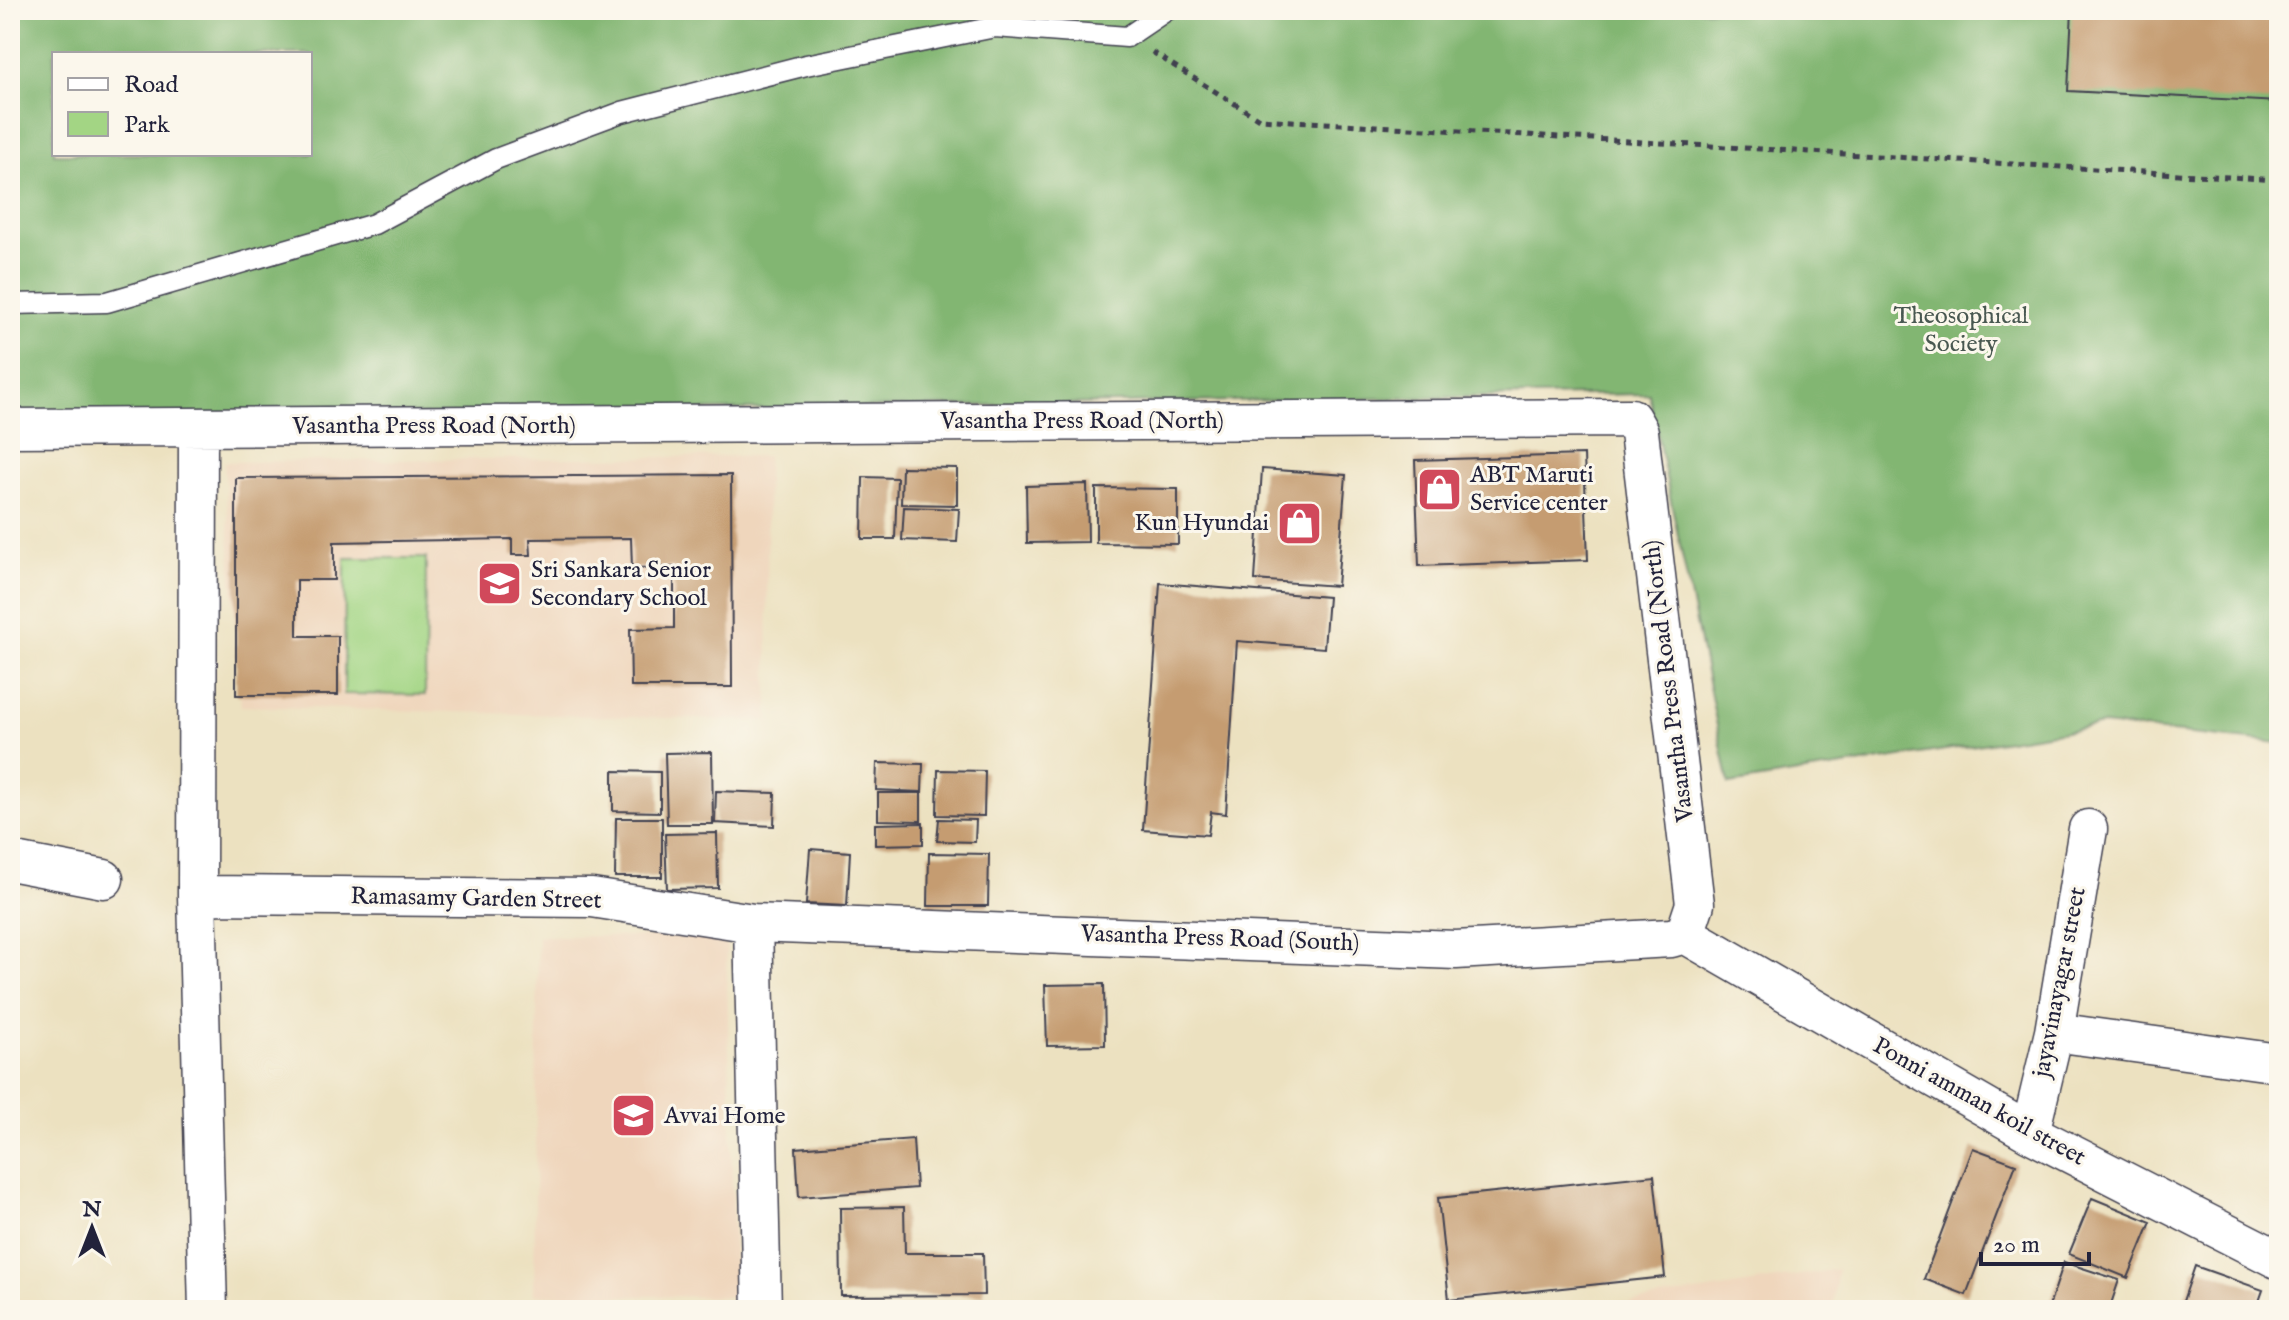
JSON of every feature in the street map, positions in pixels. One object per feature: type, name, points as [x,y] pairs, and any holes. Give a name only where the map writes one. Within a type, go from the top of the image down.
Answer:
[{"type":"street","name":"Vasantha Press Road (North)","points":[[10,428],[1631,418],[1639,432],[1685,804],[1695,904],[1685,934]]},
{"type":"street","points":[[198,428],[197,895],[208,1310]]},
{"type":"street","name":"jayavinayagar street","points":[[2030,1133],[2054,1032],[2088,829]]},
{"type":"street","points":[[10,861],[104,879]]},
{"type":"street","name":"Ramasamy Garden Street","points":[[197,895],[592,898],[753,923]]},
{"type":"street","points":[[753,923],[762,1310]]},
{"type":"street","name":"Vasantha Press Road (South)","points":[[753,923],[1456,950],[1671,938],[1685,934]]},
{"type":"street","name":"Ponni amman koil street","points":[[1685,934],[2030,1133],[2279,1260]]},
{"type":"street","points":[[2054,1032],[2279,1063]]},
{"type":"lane","points":[[10,304],[107,302],[264,258],[374,224],[496,159],[622,112],[806,65],[995,27],[1127,37],[1167,10]]},
{"type":"path","points":[[1127,37],[1259,119],[2279,180]]},
{"type":"shaded area","name":"Sri Sankara Senior Secondary School","points":[[767,456],[768,721],[241,706],[224,462]]},
{"type":"shaded area","name":"Avvai Home","points":[[538,936],[726,937],[735,1297],[534,1295]]},
{"type":"shaded area","points":[[1838,1269],[1832,1310],[1586,1310]]},
{"type":"green space","name":"Theosophical Society","points":[[10,10],[2279,10],[2279,743],[2103,725],[1729,784],[1649,394],[10,422]]},
{"type":"green space","points":[[345,558],[426,558],[425,695],[344,694]]},
{"type":"building","points":[[2072,10],[2168,10],[2279,16],[2279,102],[2068,91]]},
{"type":"building","points":[[1584,455],[1588,560],[1419,566],[1415,460]]},
{"type":"building","points":[[902,467],[957,468],[957,505],[901,504]]},
{"type":"building","points":[[1262,469],[1346,475],[1337,586],[1255,580]]},
{"type":"building","points":[[731,475],[732,687],[631,687],[630,629],[674,628],[674,567],[632,568],[631,538],[530,539],[531,555],[512,555],[512,539],[334,542],[334,580],[297,580],[297,636],[338,636],[338,695],[236,695],[236,478]]},
{"type":"building","points":[[863,477],[897,478],[895,539],[862,539]]},
{"type":"building","points":[[1087,484],[1088,542],[1027,543],[1026,486]]},
{"type":"building","points":[[1096,488],[1178,489],[1178,544],[1096,543]]},
{"type":"building","points":[[904,507],[959,509],[957,542],[902,540]]},
{"type":"building","points":[[1160,583],[1328,597],[1324,648],[1237,641],[1226,814],[1211,812],[1208,835],[1143,830]]},
{"type":"building","points":[[712,752],[713,824],[667,824],[665,753]]},
{"type":"building","points":[[877,763],[923,764],[922,792],[876,790]]},
{"type":"building","points":[[938,770],[985,771],[984,816],[937,815]]},
{"type":"building","points":[[613,771],[660,772],[660,812],[613,811]]},
{"type":"building","points":[[716,791],[775,793],[774,826],[715,823]]},
{"type":"building","points":[[878,793],[921,793],[921,821],[878,820]]},
{"type":"building","points":[[616,818],[662,818],[662,877],[615,877]]},
{"type":"building","points":[[939,819],[976,820],[975,842],[937,841]]},
{"type":"building","points":[[923,823],[923,844],[875,845],[875,824]]},
{"type":"building","points":[[717,833],[718,888],[667,889],[665,834]]},
{"type":"building","points":[[810,849],[850,852],[847,906],[806,904]]},
{"type":"building","points":[[929,853],[989,854],[988,906],[928,906]]},
{"type":"building","points":[[1104,984],[1105,1045],[1047,1046],[1045,985]]},
{"type":"building","points":[[913,1139],[916,1188],[799,1197],[796,1148]]},
{"type":"building","points":[[1973,1148],[2016,1164],[1966,1295],[1924,1279]]},
{"type":"building","points":[[1654,1175],[1665,1277],[1449,1300],[1438,1198]]},
{"type":"building","points":[[2092,1198],[2151,1222],[2128,1278],[2069,1254]]},
{"type":"building","points":[[904,1207],[905,1253],[983,1253],[984,1295],[841,1296],[840,1208]]},
{"type":"building","points":[[2064,1262],[2119,1280],[2109,1310],[2048,1310]]},
{"type":"building","points":[[2195,1266],[2263,1290],[2256,1310],[2180,1310]]},
{"type":"place","name":"ABT Maruti Service center","points":[[1439,489]]},
{"type":"place","name":"Kun Hyundai","points":[[1300,523]]},
{"type":"place","name":"Sri Sankara Senior Secondary School","points":[[500,584]]},
{"type":"place","name":"Avvai Home","points":[[633,1116]]}]
